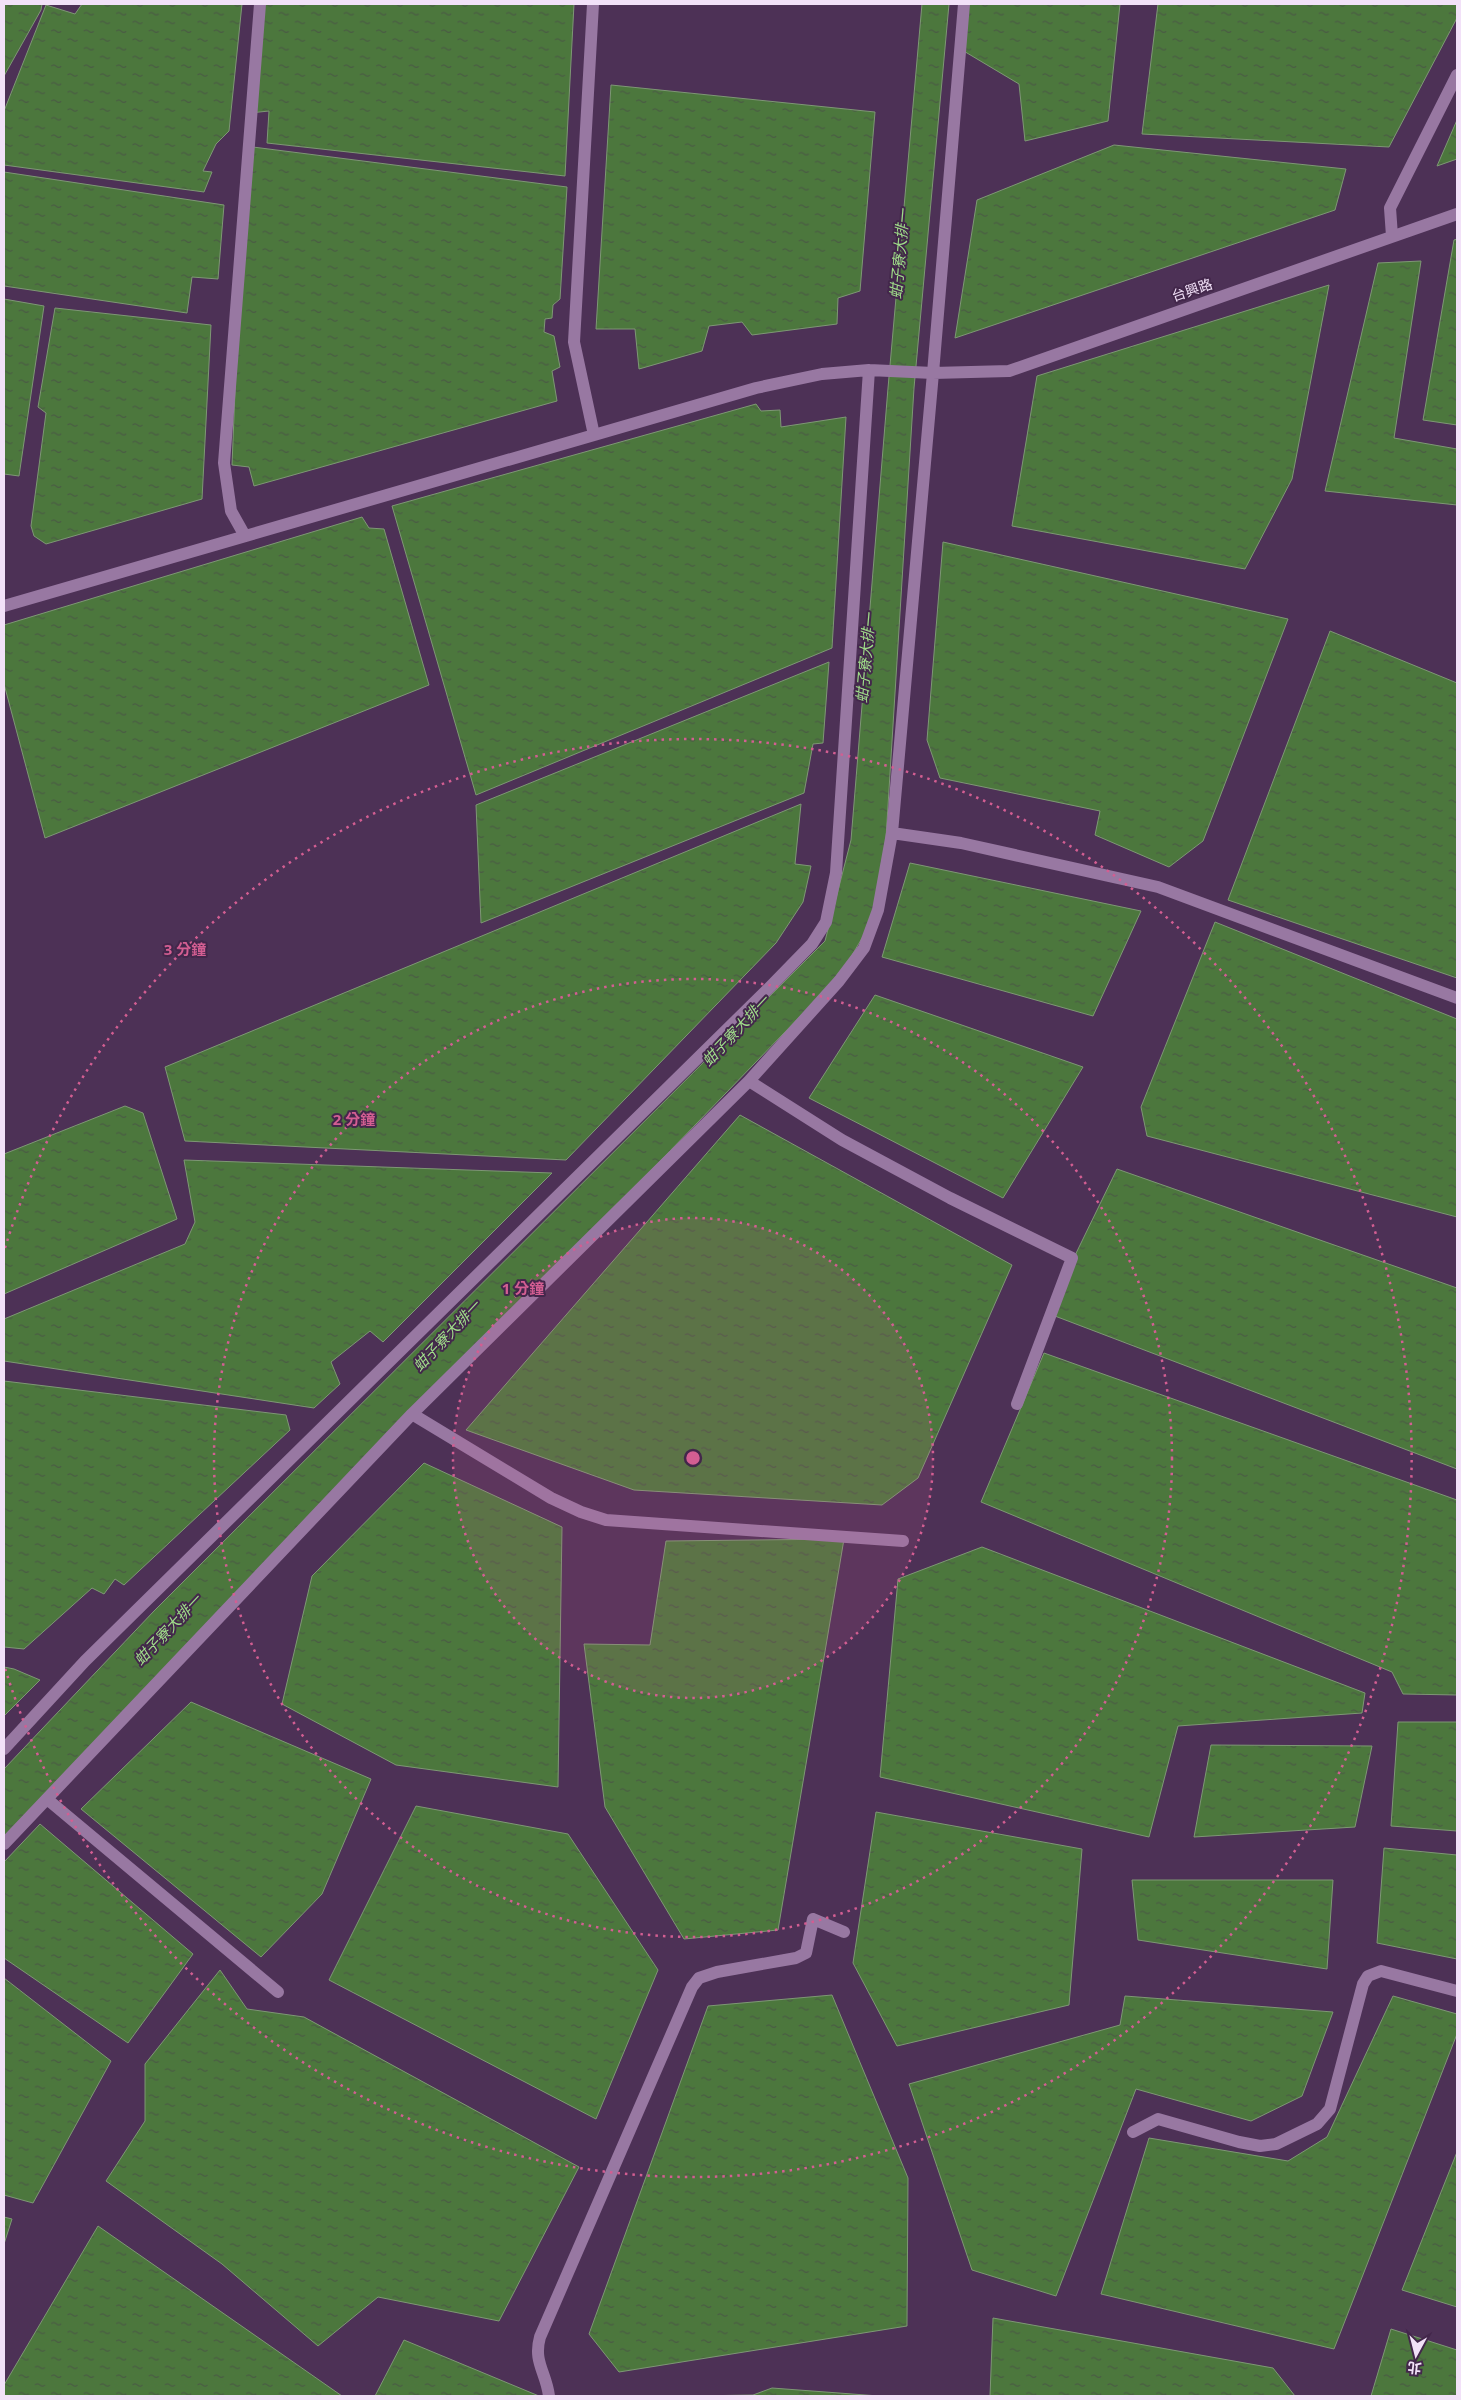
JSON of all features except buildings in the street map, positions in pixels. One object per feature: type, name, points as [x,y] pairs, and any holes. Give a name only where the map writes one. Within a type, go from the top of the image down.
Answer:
[{"type":"street","points":[[245,536],[231,511],[224,463],[260,4]]},
{"type":"street","points":[[593,4],[574,342],[594,435]]},
{"type":"street","points":[[4,1844],[412,1414],[749,1081],[839,981],[864,948],[878,910],[892,832],[934,373],[964,4]]},
{"type":"street","points":[[1392,236],[1390,208],[1457,75]]},
{"type":"street","name":"台興路","points":[[4,606],[756,388],[822,374],[869,370],[934,373],[1009,371],[1457,214]]},
{"type":"street","points":[[4,1749],[92,1654],[777,980],[812,944],[826,922],[836,873],[869,370]]},
{"type":"street","points":[[892,832],[961,843],[1158,887],[1457,998]]},
{"type":"street","points":[[749,1081],[842,1140],[950,1198],[1072,1258],[1017,1404]]},
{"type":"street","points":[[412,1414],[551,1498],[581,1512],[606,1520],[903,1541]]},
{"type":"street","points":[[47,1799],[278,1992]]},
{"type":"street","points":[[549,2396],[548,2382],[536,2351],[540,2337],[692,1987],[699,1978],[717,1972],[796,1958],[806,1953],[813,1919],[844,1932]]},
{"type":"street","points":[[1133,2132],[1158,2119],[1239,2142],[1260,2146],[1276,2144],[1317,2124],[1330,2109],[1363,1984],[1368,1976],[1380,1971],[1457,1991]]},
{"type":"water","points":[[4,4],[42,4],[41,10],[4,76]]},
{"type":"water","points":[[82,4],[242,4],[229,131],[216,144],[203,171],[212,172],[204,192],[4,165],[4,111],[46,5],[75,14]]},
{"type":"water","points":[[260,4],[574,4],[565,176],[267,143],[269,111],[250,113]]},
{"type":"water","name":"蚶子寮大排一","points":[[922,4],[949,4],[914,388],[885,854],[872,921],[841,974],[4,1840],[4,1769],[154,1611],[825,941],[851,840]]},
{"type":"water","points":[[969,4],[1120,4],[1108,121],[1025,141],[1019,84],[962,50]]},
{"type":"water","points":[[1158,4],[1457,4],[1457,18],[1389,147],[1142,134]]},
{"type":"water","points":[[611,85],[875,112],[860,291],[838,298],[837,324],[752,335],[742,322],[709,326],[702,351],[639,369],[635,329],[596,329]]},
{"type":"water","points":[[1457,120],[1457,159],[1437,166]]},
{"type":"water","points":[[1114,145],[1346,169],[1335,210],[955,338],[977,200]]},
{"type":"water","points":[[245,146],[567,187],[560,299],[553,305],[552,318],[545,319],[544,332],[554,336],[560,367],[552,371],[557,401],[254,486],[249,467],[232,465]]},
{"type":"water","points":[[4,172],[224,205],[218,279],[192,277],[187,313],[4,286]]},
{"type":"water","points":[[1457,239],[1457,425],[1423,420],[1454,240]]},
{"type":"water","points":[[1421,261],[1394,438],[1457,449],[1457,505],[1325,491],[1378,263]]},
{"type":"water","points":[[1329,285],[1292,479],[1245,569],[1012,526],[1037,376]]},
{"type":"water","points":[[4,299],[44,306],[19,476],[4,474]]},
{"type":"water","points":[[55,308],[211,325],[202,499],[46,544],[34,536],[31,526],[46,413],[38,407]]},
{"type":"water","points":[[756,404],[761,411],[780,410],[781,427],[846,417],[832,648],[476,795],[392,506]]},
{"type":"water","points":[[362,517],[369,528],[384,529],[429,685],[45,838],[4,684],[4,625]]},
{"type":"water","points":[[943,542],[1288,619],[1203,841],[1169,867],[1095,835],[1100,811],[940,778],[927,740]]},
{"type":"water","points":[[1330,631],[1457,683],[1457,978],[1228,900]]},
{"type":"water","points":[[829,662],[823,743],[813,744],[804,793],[481,923],[476,805]]},
{"type":"water","points":[[801,804],[795,864],[811,866],[803,902],[776,943],[566,1160],[185,1141],[165,1067]]},
{"type":"water","points":[[910,863],[1141,911],[1093,1016],[882,957]]},
{"type":"water","points":[[1215,922],[1457,1019],[1457,1217],[1147,1136],[1141,1107]]},
{"type":"water","points":[[875,995],[1083,1067],[1003,1198],[809,1098]]},
{"type":"water","points":[[125,1106],[143,1113],[177,1219],[4,1294],[4,1154]]},
{"type":"water","points":[[740,1115],[1012,1265],[918,1478],[882,1505],[634,1490],[466,1430]]},
{"type":"water","points":[[184,1160],[552,1173],[383,1342],[370,1331],[331,1362],[340,1384],[314,1408],[4,1361],[4,1319],[185,1244],[195,1222]]},
{"type":"water","points":[[1117,1169],[1457,1288],[1457,1469],[1047,1313]]},
{"type":"water","points":[[1044,1353],[1457,1500],[1457,1695],[1403,1694],[1392,1672],[981,1502]]},
{"type":"water","points":[[4,1381],[286,1415],[290,1430],[124,1585],[115,1579],[104,1594],[92,1588],[24,1649],[4,1647]]},
{"type":"water","points":[[424,1463],[562,1527],[558,1787],[396,1765],[282,1704],[312,1576]]},
{"type":"water","points":[[844,1539],[778,1930],[684,1939],[605,1807],[584,1644],[650,1645],[666,1541]]},
{"type":"water","points":[[982,1547],[1365,1693],[1362,1713],[1178,1726],[1149,1837],[880,1777],[898,1579]]},
{"type":"water","points":[[4,1667],[14,1669],[40,1680],[4,1716]]},
{"type":"water","points":[[191,1702],[371,1779],[322,1894],[261,1957],[81,1809]]},
{"type":"water","points":[[1398,1722],[1457,1722],[1457,1831],[1391,1826]]},
{"type":"water","points":[[1211,1745],[1372,1746],[1355,1827],[1194,1837]]},
{"type":"water","points":[[416,1806],[568,1834],[658,1970],[596,2119],[329,1980]]},
{"type":"water","points":[[876,1812],[1082,1849],[1069,2005],[897,2046],[853,1963]]},
{"type":"water","points":[[40,1824],[193,1954],[128,2043],[4,1958],[4,1862]]},
{"type":"water","points":[[1384,1848],[1457,1855],[1457,1959],[1377,1943]]},
{"type":"water","points":[[1132,1880],[1333,1880],[1327,1969],[1138,1940]]},
{"type":"water","points":[[220,1970],[247,2009],[304,2017],[579,2167],[499,2321],[378,2297],[318,2346],[222,2264],[106,2181],[145,2121],[145,2064]]},
{"type":"water","points":[[4,1978],[111,2061],[33,2203],[4,2195]]},
{"type":"water","points":[[832,1995],[908,2178],[907,2326],[619,2372],[589,2334],[708,2006]]},
{"type":"water","points":[[1125,1996],[1333,2012],[1302,2096],[1251,2121],[1136,2089],[1056,2296],[972,2270],[909,2084],[1120,2025]]},
{"type":"water","points":[[1393,1996],[1457,2014],[1457,2034],[1334,2349],[1101,2294],[1149,2138],[1288,2161],[1327,2137]]},
{"type":"water","points":[[1457,2152],[1457,2307],[1402,2290]]},
{"type":"water","points":[[4,2217],[12,2219],[4,2244]]},
{"type":"water","points":[[98,2226],[342,2396],[4,2396],[4,2385]]},
{"type":"water","points":[[993,2318],[1273,2368],[1295,2396],[990,2396]]},
{"type":"water","points":[[1391,2329],[1457,2350],[1457,2396],[1371,2396]]},
{"type":"water","points":[[404,2340],[539,2396],[375,2396]]},
{"type":"water","points":[[772,2388],[879,2396],[693,2396],[753,2395]]}]
